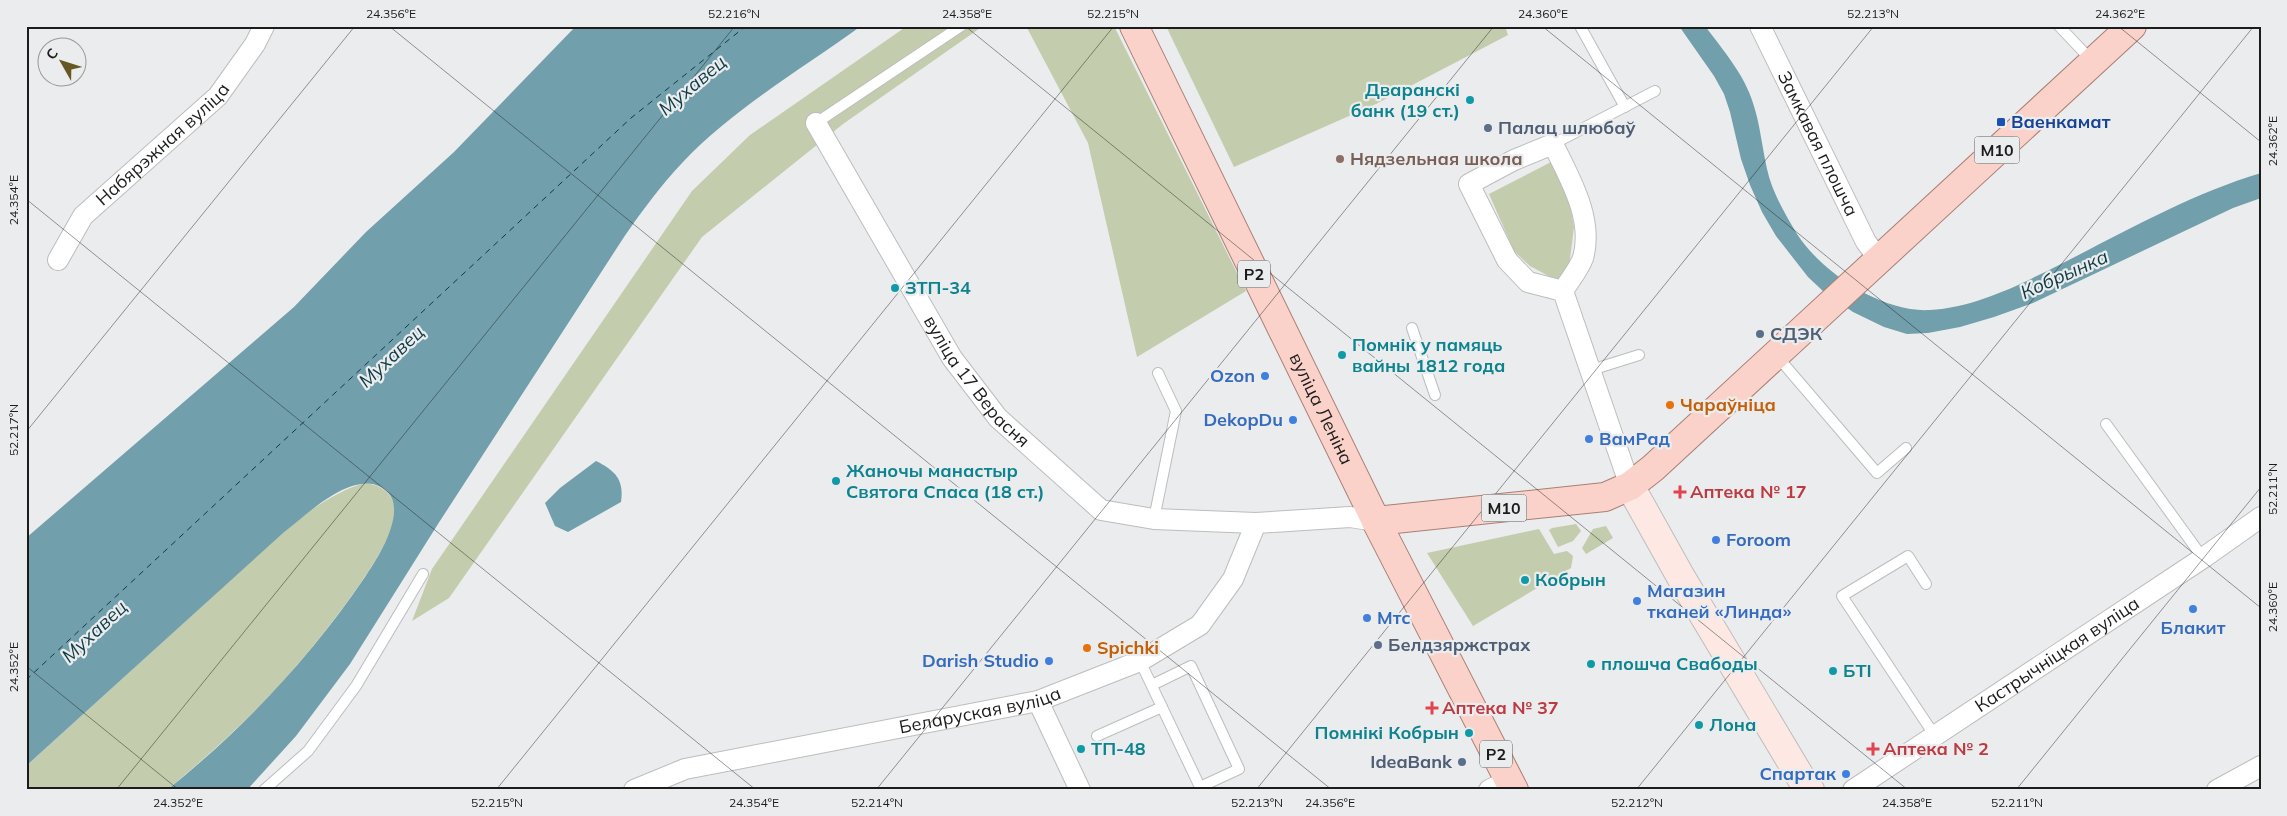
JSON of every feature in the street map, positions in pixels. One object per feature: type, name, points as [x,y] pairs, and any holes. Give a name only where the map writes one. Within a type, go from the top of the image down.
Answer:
[{"type":"main road","name":"вуліца Леніна","points":[[1134,26],[1504,786]]},
{"type":"main road","name":"М10","points":[[1376,521],[1605,497],[1630,486],[2132,26]]},
{"type":"main road","points":[[1630,486],[1687,587],[1804,783],[1810,790]]},
{"type":"street","name":"Набярэжная вуліца","points":[[58,260],[83,216],[218,96],[255,44],[264,26]]},
{"type":"street","name":"Замкавая плошча","points":[[1760,26],[1866,242],[1879,259]]},
{"type":"street","name":"вуліца 17 Верасня","points":[[816,123],[952,358],[998,418],[1101,510],[1154,519],[1256,523],[1350,517],[1376,521]]},
{"type":"street","points":[[1553,144],[1581,204],[1587,235],[1582,260],[1563,291],[1528,282],[1507,260],[1470,184],[1514,160],[1553,144]]},
{"type":"street","points":[[1563,291],[1630,486]]},
{"type":"street","name":"Кастрычніцкая вуліца","points":[[1854,790],[2203,558],[2261,517]]},
{"type":"street","name":"Беларуская вуліца","points":[[634,790],[685,769],[1038,701],[1140,661],[1200,625],[1233,579],[1256,523]]},
{"type":"street","points":[[1038,701],[1080,790]]},
{"type":"street","points":[[2223,788],[2261,766]]},
{"type":"lane","points":[[816,123],[961,26]]},
{"type":"lane","points":[[1580,26],[1625,107]]},
{"type":"lane","points":[[2059,26],[2093,63]]},
{"type":"lane","points":[[1553,144],[1655,92]]},
{"type":"lane","points":[[1412,328],[1435,395]]},
{"type":"lane","points":[[1776,354],[1877,473],[1906,448]]},
{"type":"lane","points":[[1591,370],[1638,355]]},
{"type":"lane","points":[[1154,519],[1176,411],[1158,374]]},
{"type":"lane","points":[[2106,424],[2203,558]]},
{"type":"lane","points":[[1926,584],[1908,556],[1842,596],[1935,736]]},
{"type":"lane","points":[[264,790],[308,751],[356,686],[423,574]]},
{"type":"lane","points":[[1140,661],[1200,787],[1239,769],[1191,666],[1152,685]]},
{"type":"lane","points":[[1097,736],[1162,707]]},
{"type":"green space","points":[[907,26],[983,26],[843,124],[702,237],[449,598],[412,621],[432,569],[692,191],[750,135]]},
{"type":"green space","points":[[1026,26],[1114,26],[1246,291],[1137,357],[1088,143]]},
{"type":"green space","points":[[1166,26],[1505,26],[1508,35],[1376,104],[1234,167]]},
{"type":"green space","points":[[1551,162],[1570,204],[1574,227],[1568,275],[1556,280],[1530,266],[1514,251],[1489,194]]},
{"type":"green space","points":[[365,483],[381,488],[389,494],[394,504],[395,511],[391,528],[381,551],[365,577],[304,657],[248,718],[195,767],[167,790],[26,790],[26,766],[258,553],[301,518],[323,503],[344,491]]},
{"type":"green space","points":[[1576,524],[1581,531],[1573,541],[1558,547],[1549,530]]},
{"type":"green space","points":[[1606,526],[1613,538],[1586,554],[1582,548],[1593,529]]},
{"type":"green space","points":[[1539,529],[1554,554],[1567,551],[1573,556],[1571,568],[1473,626],[1427,553]]},
{"type":"water","name":"Мухавец","points":[[576,26],[861,26],[769,90],[723,125],[683,162],[659,189],[624,237],[438,524],[350,664],[296,736],[247,790],[167,790],[195,767],[274,691],[322,636],[365,577],[384,545],[393,518],[394,506],[390,495],[377,485],[363,484],[352,486],[334,494],[307,513],[26,766],[26,538],[294,307],[366,232],[454,152]]},
{"type":"water","name":"Кобрынка","points":[[1679,26],[1705,26],[1739,72],[1749,92],[1755,111],[1772,186],[1788,219],[1808,249],[1822,263],[1855,288],[1893,305],[1930,310],[1947,308],[1982,299],[2030,279],[2184,202],[2261,173],[2261,198],[2233,208],[2033,303],[1960,327],[1928,333],[1907,334],[1884,327],[1853,312],[1824,292],[1808,277],[1776,236],[1762,212],[1750,185],[1741,159],[1724,94],[1714,76]]},
{"type":"water","points":[[596,461],[609,469],[617,477],[622,494],[621,502],[568,532],[555,526],[545,503],[560,488]]},
{"type":"ferry route","points":[[26,680],[631,118],[746,26]]},
{"type":"place","name":"Дваранскі банк (19 ст.)","points":[[1470,100]]},
{"type":"place","name":"Ваенкамат","points":[[2001,122]]},
{"type":"place","name":"Палац шлюбаў","points":[[1488,128]]},
{"type":"place","name":"Нядзельная школа","points":[[1340,159]]},
{"type":"place","name":"ЗТП-34","points":[[895,288]]},
{"type":"place","name":"СДЭК","points":[[1760,334]]},
{"type":"place","name":"Помнік у памяць вайны 1812 года","points":[[1342,355]]},
{"type":"place","name":"Ozon","points":[[1265,376]]},
{"type":"place","name":"Чараўніца","points":[[1670,405]]},
{"type":"place","name":"DekopDu","points":[[1293,420]]},
{"type":"place","name":"ВамРад","points":[[1589,439]]},
{"type":"place","name":"Жаночы манастыр Святога Спаса (18 ст.)","points":[[836,481]]},
{"type":"place","name":"Аптека № 17","points":[[1680,492]]},
{"type":"place","name":"Foroom","points":[[1716,540]]},
{"type":"place","name":"Кобрын","points":[[1525,580]]},
{"type":"place","name":"Магазин тканей «Линда»","points":[[1637,601]]},
{"type":"place","name":"Блакит","points":[[2193,609]]},
{"type":"place","name":"Мтс","points":[[1367,618]]},
{"type":"place","name":"Белдзяржстрах","points":[[1378,645]]},
{"type":"place","name":"Spichki","points":[[1087,648]]},
{"type":"place","name":"Darish Studio","points":[[1049,661]]},
{"type":"place","name":"плошча Свабоды","points":[[1591,664]]},
{"type":"place","name":"БТІ","points":[[1833,671]]},
{"type":"place","name":"Аптека № 37","points":[[1432,708]]},
{"type":"place","name":"Лона","points":[[1699,725]]},
{"type":"place","name":"Помнікі Кобрын","points":[[1469,733]]},
{"type":"place","name":"ТП-48","points":[[1081,749]]},
{"type":"place","name":"Аптека № 2","points":[[1873,749]]},
{"type":"place","name":"IdeaBank","points":[[1462,762]]},
{"type":"place","name":"Спартак","points":[[1846,774]]}]
